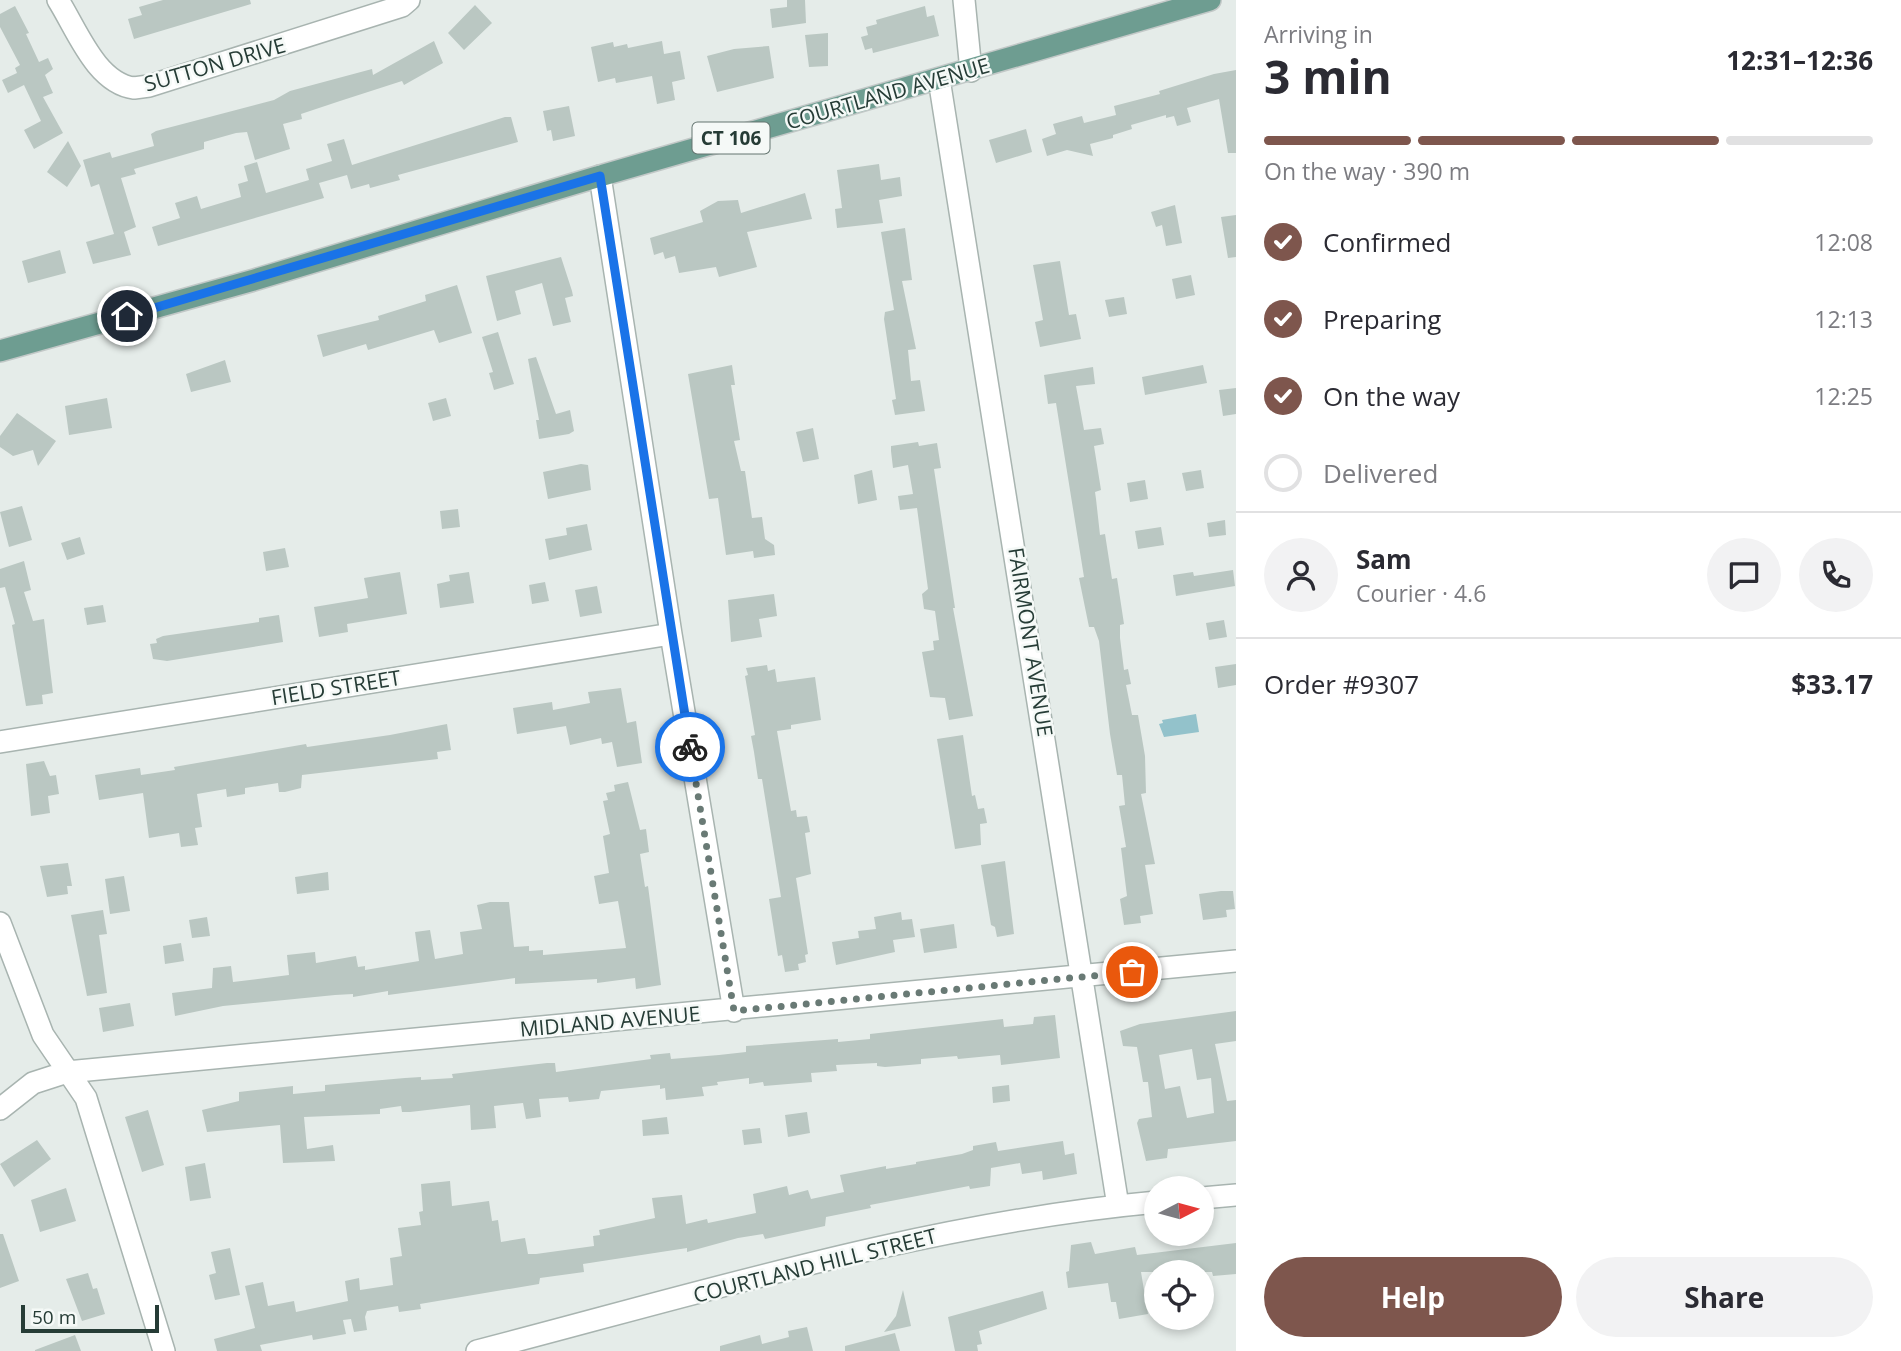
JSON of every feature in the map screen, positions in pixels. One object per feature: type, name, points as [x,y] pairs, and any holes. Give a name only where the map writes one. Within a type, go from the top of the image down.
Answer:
[{"type":"main road","name":"COURTLAND AVENUE","points":[[0,351],[254,280],[600,176],[1210,0]]},
{"type":"street","name":"SUTTON DRIVE","points":[[58,0],[103,72],[121,86],[134,88],[345,26],[402,6],[409,0]]},
{"type":"street","points":[[964,0],[971,71]]},
{"type":"street","name":"FAIRMONT AVENUE","points":[[939,79],[1084,976],[1118,1206]]},
{"type":"street","points":[[600,176],[671,634],[734,1011]]},
{"type":"street","name":"FIELD STREET","points":[[0,742],[671,634]]},
{"type":"street","points":[[0,925],[43,1035],[86,1098],[164,1351]]},
{"type":"street","name":"MIDLAND AVENUE","points":[[0,1109],[33,1083],[67,1072],[734,1011],[1236,961]]},
{"type":"street","points":[[1214,1197],[1236,1195]]},
{"type":"street","name":"COURTLAND HILL STREET","points":[[477,1351],[896,1243],[1144,1203]]},
{"type":"water","points":[[1196,714],[1199,732],[1164,737],[1159,724],[1163,723],[1162,720]]},
{"type":"building","points":[[163,0],[250,0],[251,4],[134,39],[128,19],[142,15],[139,7]]},
{"type":"building","points":[[787,0],[805,0],[806,23],[772,28],[770,9],[787,7]]},
{"type":"building","points":[[475,5],[492,23],[464,50],[448,33]]},
{"type":"building","points":[[15,6],[29,33],[26,34],[39,62],[48,58],[53,69],[45,75],[53,93],[43,97],[63,133],[34,149],[24,130],[41,121],[24,85],[8,93],[2,80],[17,73],[15,68],[20,65],[0,27],[0,14]]},
{"type":"building","points":[[925,6],[927,17],[934,15],[939,36],[873,53],[872,48],[865,50],[861,37],[868,35],[866,27],[877,24],[876,20]]},
{"type":"building","points":[[828,33],[828,66],[809,67],[805,35]]},
{"type":"building","points":[[434,41],[443,63],[404,85],[402,81],[301,114],[302,119],[283,124],[290,149],[255,160],[247,132],[236,133],[204,142],[204,149],[134,169],[136,174],[121,178],[136,227],[124,232],[131,255],[93,264],[86,242],[114,234],[99,184],[91,187],[83,160],[110,152],[112,158],[154,146],[151,134],[156,131],[274,100],[290,91],[372,69],[373,75]]},
{"type":"building","points":[[662,41],[664,54],[680,51],[685,79],[672,82],[675,100],[657,104],[652,76],[616,83],[615,78],[598,82],[591,47],[613,42],[614,47],[627,44],[628,48]]},
{"type":"building","points":[[769,46],[774,78],[717,92],[707,56],[734,49]]},
{"type":"building","points":[[1236,70],[1236,153],[1228,153],[1219,99],[1187,108],[1191,122],[1177,126],[1174,116],[1166,118],[1166,115],[1131,125],[1132,129],[1113,135],[1113,138],[1090,144],[1093,156],[1067,150],[1047,156],[1042,139],[1056,134],[1053,124],[1082,116],[1084,123],[1116,115],[1114,106],[1160,94],[1159,91],[1214,74]]},
{"type":"building","points":[[569,106],[575,136],[553,141],[551,130],[547,131],[543,111]]},
{"type":"building","points":[[511,117],[518,142],[398,175],[400,180],[370,188],[369,184],[351,189],[347,175],[319,183],[324,198],[158,246],[152,227],[180,218],[175,203],[197,196],[201,209],[241,197],[238,184],[248,181],[244,166],[257,162],[266,193],[309,180],[306,169],[332,161],[327,144],[344,139],[352,165]]},
{"type":"building","points":[[1026,129],[1032,152],[996,163],[989,140]]},
{"type":"building","points":[[68,141],[81,166],[67,187],[47,172]]},
{"type":"building","points":[[879,164],[881,180],[900,177],[902,196],[879,200],[883,223],[837,228],[835,209],[842,208],[837,170]]},
{"type":"building","points":[[805,193],[812,219],[747,232],[757,267],[719,277],[716,267],[679,273],[675,256],[665,259],[663,252],[654,255],[650,238],[703,222],[700,211],[718,201],[738,200],[741,213]]},
{"type":"building","points":[[1175,205],[1182,243],[1166,246],[1162,225],[1156,227],[1151,212]]},
{"type":"building","points":[[1236,215],[1236,257],[1228,258],[1221,217]]},
{"type":"building","points":[[905,228],[912,280],[902,281],[916,349],[908,350],[911,381],[920,380],[925,411],[895,415],[892,400],[896,399],[884,319],[885,312],[894,310],[881,232]]},
{"type":"building","points":[[60,250],[66,273],[28,283],[22,261]]},
{"type":"building","points":[[561,257],[573,296],[565,298],[571,322],[553,326],[542,283],[515,291],[521,314],[497,321],[486,276]]},
{"type":"building","points":[[1060,261],[1069,315],[1076,314],[1081,339],[1040,347],[1035,322],[1043,320],[1033,265]]},
{"type":"building","points":[[1191,275],[1195,295],[1176,299],[1172,279]]},
{"type":"building","points":[[457,285],[472,333],[439,343],[434,330],[368,350],[366,344],[323,357],[317,335],[379,320],[378,316],[426,301],[425,295]]},
{"type":"building","points":[[1124,297],[1127,314],[1109,317],[1105,300]]},
{"type":"building","points":[[498,332],[514,384],[494,390],[489,373],[493,372],[482,337]]},
{"type":"building","points":[[536,357],[556,414],[570,410],[574,431],[569,434],[539,439],[536,420],[539,420],[528,359]]},
{"type":"building","points":[[225,360],[231,382],[191,392],[186,374]]},
{"type":"building","points":[[732,365],[735,385],[731,385],[740,440],[734,441],[741,471],[745,471],[752,518],[762,517],[765,539],[774,545],[775,555],[754,558],[753,551],[726,555],[718,498],[709,499],[688,374]]},
{"type":"building","points":[[1203,365],[1207,383],[1145,395],[1142,377]]},
{"type":"building","points":[[1093,367],[1095,384],[1076,386],[1084,430],[1101,428],[1104,444],[1094,446],[1101,490],[1095,492],[1100,535],[1105,534],[1112,579],[1117,578],[1124,624],[1120,625],[1120,638],[1124,670],[1128,669],[1131,684],[1126,685],[1132,715],[1138,715],[1145,756],[1146,793],[1141,794],[1155,864],[1145,865],[1153,914],[1140,916],[1141,923],[1124,925],[1120,899],[1127,896],[1121,848],[1126,847],[1119,806],[1125,805],[1122,775],[1117,775],[1099,641],[1094,627],[1089,627],[1079,578],[1084,577],[1056,403],[1048,404],[1044,375]]},
{"type":"building","points":[[1236,388],[1236,414],[1223,416],[1219,390]]},
{"type":"building","points":[[107,398],[112,428],[69,435],[65,406]]},
{"type":"building","points":[[446,398],[451,416],[433,421],[428,403]]},
{"type":"building","points":[[17,413],[56,441],[38,466],[33,450],[13,456],[0,447],[0,436]]},
{"type":"building","points":[[813,428],[819,459],[803,462],[796,432]]},
{"type":"building","points":[[918,442],[919,446],[937,443],[941,468],[934,469],[953,608],[973,716],[949,720],[945,698],[930,697],[922,652],[934,650],[933,641],[939,640],[935,611],[924,609],[922,594],[928,589],[917,508],[900,510],[898,496],[913,494],[908,465],[893,468],[891,451],[891,446]]},
{"type":"building","points":[[588,465],[591,490],[548,499],[543,472]]},
{"type":"building","points":[[872,470],[877,500],[858,504],[854,475]]},
{"type":"building","points":[[1201,470],[1204,488],[1186,491],[1182,473]]},
{"type":"building","points":[[1145,480],[1148,499],[1130,502],[1127,483]]},
{"type":"building","points":[[22,506],[32,540],[9,547],[0,512]]},
{"type":"building","points":[[458,509],[460,527],[442,529],[440,511]]},
{"type":"building","points":[[1225,520],[1226,535],[1209,537],[1207,523]]},
{"type":"building","points":[[587,524],[592,550],[549,560],[545,539],[567,535],[566,528]]},
{"type":"building","points":[[1161,527],[1164,545],[1138,549],[1135,531]]},
{"type":"building","points":[[80,537],[85,554],[67,560],[61,543]]},
{"type":"building","points":[[285,548],[289,567],[266,571],[263,552]]},
{"type":"building","points":[[24,561],[31,590],[24,592],[33,621],[44,619],[53,693],[42,695],[43,704],[26,706],[12,625],[15,624],[5,587],[0,588],[0,569]]},
{"type":"building","points":[[1233,570],[1235,586],[1176,596],[1173,575],[1193,572],[1194,576]]},
{"type":"building","points":[[400,572],[407,614],[347,624],[348,632],[319,637],[314,607],[368,598],[364,578]]},
{"type":"building","points":[[469,572],[474,603],[440,608],[437,584],[450,581],[449,575]]},
{"type":"building","points":[[545,582],[549,601],[532,604],[529,585]]},
{"type":"building","points":[[597,586],[602,613],[580,617],[575,590]]},
{"type":"building","points":[[774,594],[777,616],[759,619],[762,637],[731,642],[728,600]]},
{"type":"building","points":[[103,605],[106,622],[87,625],[84,608]]},
{"type":"building","points":[[279,615],[283,642],[167,661],[153,659],[150,644],[157,643],[156,639],[163,636],[259,622],[259,618]]},
{"type":"building","points":[[1224,620],[1227,637],[1209,640],[1206,623]]},
{"type":"building","points":[[1236,664],[1236,685],[1218,688],[1215,667]]},
{"type":"building","points":[[767,665],[768,671],[775,669],[777,682],[815,677],[821,720],[791,725],[791,729],[777,731],[791,811],[796,810],[797,817],[807,816],[810,832],[805,833],[811,874],[796,878],[808,954],[805,955],[806,962],[798,964],[799,970],[785,972],[782,955],[778,956],[769,899],[781,897],[762,779],[758,779],[751,736],[755,735],[745,676],[748,675],[746,668]]},
{"type":"building","points":[[621,688],[627,723],[636,721],[642,763],[617,767],[612,742],[602,744],[601,738],[570,745],[566,726],[517,734],[513,708],[552,702],[553,710],[590,703],[588,692]]},
{"type":"building","points":[[447,724],[451,750],[437,752],[438,759],[302,775],[301,788],[285,792],[279,792],[278,783],[245,788],[245,794],[227,797],[226,789],[197,794],[202,827],[195,828],[198,845],[181,847],[179,833],[149,838],[143,793],[99,800],[95,775],[140,768],[141,775],[306,744],[307,747]]},
{"type":"building","points":[[963,735],[972,796],[975,795],[978,809],[984,808],[987,823],[980,824],[981,845],[955,849],[937,739]]},
{"type":"building","points":[[44,761],[50,776],[56,775],[59,794],[48,796],[50,813],[31,816],[26,764]]},
{"type":"building","points":[[628,782],[640,830],[646,829],[649,852],[640,854],[645,887],[648,886],[661,985],[636,989],[635,978],[597,983],[597,979],[515,984],[515,978],[388,995],[388,991],[353,997],[353,994],[335,995],[223,1006],[175,1016],[172,993],[212,988],[213,968],[231,966],[233,982],[289,975],[287,955],[315,952],[316,963],[356,956],[358,967],[365,966],[365,970],[419,961],[415,932],[430,930],[435,959],[463,954],[460,932],[482,929],[477,905],[490,902],[509,902],[514,947],[529,946],[529,951],[543,950],[543,955],[626,948],[618,901],[599,904],[594,876],[609,873],[603,836],[610,834],[603,801],[608,800],[606,793],[615,791],[614,785]]},
{"type":"building","points":[[1005,861],[1014,934],[997,937],[995,927],[991,925],[981,865]]},
{"type":"building","points":[[68,863],[72,886],[67,886],[68,894],[47,897],[40,866]]},
{"type":"building","points":[[328,872],[329,890],[297,894],[295,877]]},
{"type":"building","points":[[124,876],[130,911],[110,914],[105,879]]},
{"type":"building","points":[[1233,891],[1235,909],[1226,910],[1227,917],[1203,920],[1199,894]]},
{"type":"building","points":[[103,910],[107,934],[99,935],[107,993],[87,996],[71,915]]},
{"type":"building","points":[[901,912],[902,920],[912,919],[915,937],[893,940],[895,952],[836,965],[832,942],[859,938],[858,931],[876,929],[874,917]]},
{"type":"building","points":[[207,917],[210,936],[192,938],[189,920]]},
{"type":"building","points":[[954,924],[957,948],[924,953],[920,929]]},
{"type":"building","points":[[181,943],[184,961],[165,964],[163,946]]},
{"type":"building","points":[[130,1003],[134,1026],[103,1032],[99,1008]]},
{"type":"building","points":[[1236,1011],[1236,1041],[1215,1044],[1227,1101],[1236,1100],[1236,1141],[1168,1149],[1167,1158],[1146,1161],[1137,1123],[1139,1119],[1152,1117],[1148,1082],[1143,1082],[1137,1047],[1123,1046],[1120,1031],[1140,1024]],"holes":[[[1192,1049],[1197,1080],[1211,1078],[1214,1113],[1187,1118],[1180,1086],[1165,1089],[1159,1055]]]},
{"type":"building","points":[[1055,1015],[1060,1058],[1001,1065],[1000,1055],[958,1059],[957,1056],[921,1059],[921,1064],[885,1067],[877,1066],[877,1063],[836,1065],[837,1071],[811,1073],[812,1082],[764,1086],[763,1082],[749,1084],[749,1078],[702,1087],[704,1096],[666,1100],[665,1088],[660,1089],[660,1085],[601,1091],[599,1099],[569,1102],[568,1097],[539,1099],[541,1117],[526,1119],[523,1103],[494,1106],[496,1128],[471,1130],[470,1105],[410,1112],[402,1112],[401,1106],[380,1109],[380,1114],[304,1117],[307,1149],[333,1145],[335,1161],[283,1163],[280,1125],[207,1132],[202,1110],[239,1101],[239,1092],[293,1086],[293,1094],[325,1091],[325,1085],[421,1077],[421,1080],[453,1078],[452,1074],[547,1063],[555,1063],[556,1072],[651,1059],[650,1055],[670,1053],[671,1059],[719,1055],[746,1052],[746,1046],[870,1039],[870,1034],[1003,1019],[1004,1027],[1033,1024],[1034,1017]]},
{"type":"building","points":[[1009,1085],[1010,1101],[993,1103],[992,1087]]},
{"type":"building","points":[[148,1110],[164,1165],[142,1172],[125,1117]]},
{"type":"building","points":[[807,1112],[810,1133],[788,1137],[785,1115]]},
{"type":"building","points":[[667,1117],[669,1134],[643,1136],[642,1120]]},
{"type":"building","points":[[760,1128],[762,1143],[744,1145],[742,1130]]},
{"type":"building","points":[[37,1140],[51,1159],[14,1187],[0,1164]]},
{"type":"building","points":[[1063,1141],[1065,1155],[1074,1153],[1077,1174],[1043,1180],[1042,1171],[1022,1174],[1020,1163],[991,1168],[990,1186],[970,1189],[969,1186],[870,1205],[871,1208],[826,1217],[825,1226],[765,1239],[763,1234],[738,1238],[687,1252],[687,1248],[583,1264],[584,1272],[540,1278],[539,1284],[420,1304],[421,1309],[399,1312],[398,1306],[367,1311],[367,1330],[354,1332],[351,1319],[343,1320],[346,1334],[313,1340],[312,1335],[260,1345],[262,1351],[217,1351],[214,1339],[255,1328],[245,1286],[263,1282],[268,1306],[294,1301],[296,1312],[348,1301],[345,1281],[359,1278],[360,1290],[393,1285],[390,1258],[402,1256],[398,1228],[421,1225],[421,1184],[450,1181],[452,1206],[489,1201],[492,1221],[498,1220],[501,1242],[525,1238],[528,1254],[536,1254],[594,1246],[593,1236],[600,1235],[599,1230],[655,1218],[652,1198],[682,1195],[686,1224],[707,1219],[708,1223],[756,1213],[753,1194],[787,1186],[789,1195],[808,1190],[811,1199],[844,1192],[840,1175],[886,1166],[886,1169],[916,1164],[962,1154],[973,1150],[973,1146],[996,1142],[998,1151]]},
{"type":"building","points":[[205,1163],[211,1198],[190,1201],[185,1167]]},
{"type":"building","points":[[66,1188],[76,1221],[40,1232],[31,1200]]},
{"type":"building","points":[[0,1234],[3,1234],[19,1281],[0,1288]]},
{"type":"building","points":[[1091,1242],[1095,1254],[1135,1247],[1137,1255],[1236,1243],[1236,1274],[1214,1276],[1214,1260],[1144,1260],[1144,1272],[1141,1272],[1144,1315],[1119,1319],[1116,1302],[1111,1302],[1108,1283],[1068,1288],[1066,1272],[1069,1271],[1071,1245]]},
{"type":"building","points":[[230,1248],[240,1295],[215,1300],[209,1275],[216,1273],[211,1252]]},
{"type":"building","points":[[88,1273],[93,1289],[97,1288],[105,1314],[82,1321],[66,1279]]},
{"type":"building","points":[[903,1290],[911,1326],[884,1332],[896,1316]]},
{"type":"building","points":[[1043,1291],[1047,1309],[979,1331],[982,1344],[977,1345],[978,1351],[955,1351],[948,1317]]},
{"type":"building","points":[[807,1327],[813,1351],[720,1351],[720,1346],[760,1335],[762,1344],[789,1337],[788,1331]]},
{"type":"building","points":[[895,1333],[900,1351],[845,1351],[845,1346]]},
{"type":"building","points":[[75,1335],[81,1351],[35,1351],[35,1350]]},
{"type":"way so far","points":[[690,747],[734,1011],[1132,972]]},
{"type":"route","points":[[127,316],[600,176],[690,747]]}]
